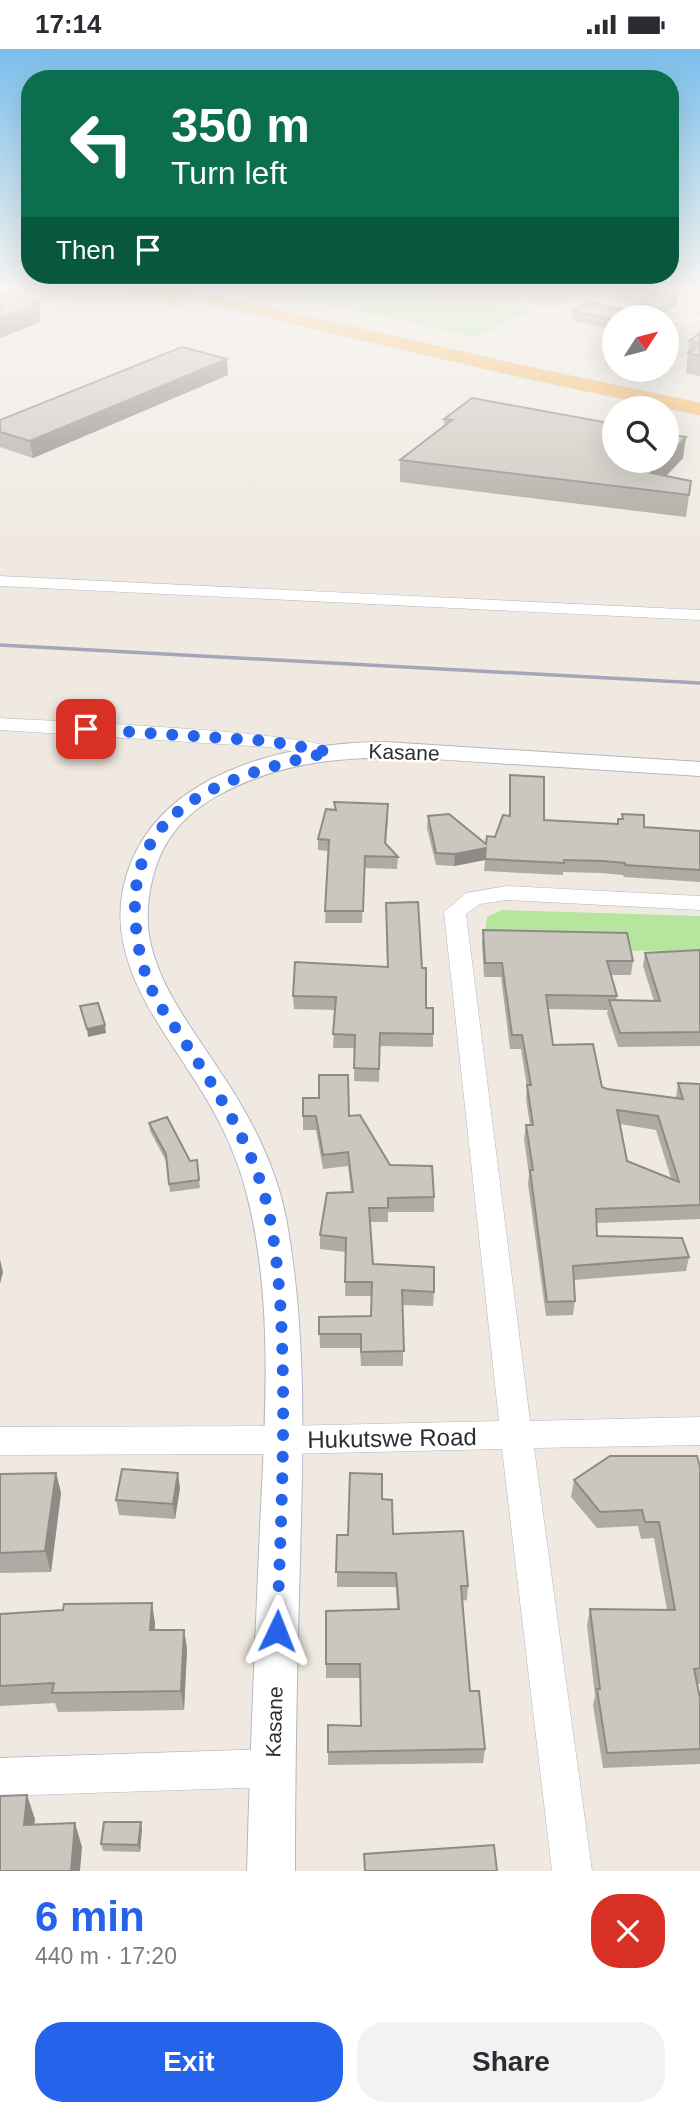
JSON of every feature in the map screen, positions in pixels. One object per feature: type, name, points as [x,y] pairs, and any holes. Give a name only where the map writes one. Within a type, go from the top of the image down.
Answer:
[{"type":"highway","points":[[483,371],[602,399]]},
{"type":"highway","points":[[520,371],[700,409]]},
{"type":"highway","points":[[679,416],[700,420]]},
{"type":"street","points":[[0,581],[700,615]]},
{"type":"street","points":[[0,724],[268,741],[330,752]]},
{"type":"street","name":"Kasane","points":[[271,1871],[272,1768],[284,1440],[282,1303],[267,1207],[240,1134],[219,1094],[152,992],[136,943],[134,893],[144,852],[166,821],[191,801],[251,772],[330,752],[403,750],[700,769]]},
{"type":"street","points":[[572,1871],[516,1435],[455,912],[474,898],[507,893],[700,903]]},
{"type":"street","name":"Hukutswe Road","points":[[0,1441],[284,1440],[700,1431]]},
{"type":"street","points":[[0,1777],[272,1768]]},
{"type":"green space","points":[[502,910],[700,916],[700,951],[483,950],[487,917]]},
{"type":"building","points":[[122,371],[198,371],[30,441],[0,432],[0,420]]},
{"type":"building","points":[[472,398],[602,422],[602,473],[651,473],[691,481],[689,495],[400,460],[452,420],[444,419]]},
{"type":"building","points":[[510,775],[544,777],[544,820],[618,824],[618,819],[623,819],[622,814],[644,815],[644,827],[700,831],[700,870],[603,861],[564,860],[564,863],[485,859],[486,848],[455,854],[436,853],[428,816],[449,814],[486,844],[487,836],[495,837],[503,815],[510,816]]},
{"type":"building","points":[[334,802],[388,804],[385,843],[398,857],[365,856],[363,911],[325,911],[329,840],[318,839],[326,809],[336,810]]},
{"type":"building","points":[[418,902],[422,968],[426,968],[426,1008],[433,1008],[433,1034],[380,1033],[379,1069],[354,1068],[355,1035],[333,1034],[336,997],[293,996],[295,962],[388,967],[386,903]]},
{"type":"building","points":[[483,930],[627,933],[633,961],[607,961],[617,996],[546,995],[553,1045],[593,1044],[602,1087],[607,1089],[683,1099],[678,1083],[700,1084],[700,1205],[596,1209],[597,1236],[682,1238],[689,1257],[573,1266],[575,1301],[547,1302],[530,1170],[533,1170],[526,1125],[533,1125],[527,1085],[531,1085],[522,1035],[512,1035],[502,963],[485,963]],"holes":[[[617,1110],[658,1116],[679,1182],[627,1161]]]},
{"type":"building","points":[[700,950],[700,1032],[620,1033],[609,1000],[660,1001],[645,953]]},
{"type":"building","points":[[98,1003],[105,1025],[87,1029],[80,1006]]},
{"type":"building","points":[[319,1075],[348,1075],[349,1116],[360,1115],[390,1165],[432,1166],[434,1197],[388,1198],[388,1208],[369,1208],[373,1264],[434,1267],[434,1292],[402,1290],[404,1351],[361,1352],[361,1334],[319,1334],[319,1317],[371,1316],[372,1282],[345,1282],[346,1238],[320,1235],[327,1193],[353,1192],[348,1152],[323,1155],[316,1116],[303,1116],[303,1098],[319,1098]]},
{"type":"building","points":[[167,1117],[190,1161],[197,1160],[199,1180],[169,1184],[166,1154],[149,1123]]},
{"type":"building","points":[[610,1456],[697,1456],[700,1467],[700,1668],[694,1669],[700,1698],[700,1749],[607,1753],[597,1689],[600,1689],[590,1609],[675,1610],[659,1522],[645,1522],[642,1510],[600,1512],[574,1480]]},
{"type":"building","points":[[122,1469],[178,1473],[173,1504],[116,1500]]},
{"type":"building","points":[[56,1473],[45,1551],[0,1553],[0,1474]]},
{"type":"building","points":[[350,1473],[382,1474],[382,1499],[392,1500],[393,1534],[463,1531],[468,1586],[461,1586],[470,1691],[479,1691],[485,1749],[328,1752],[328,1725],[361,1726],[360,1664],[326,1664],[326,1611],[399,1609],[396,1573],[336,1572],[337,1535],[348,1535]]},
{"type":"building","points":[[152,1603],[150,1630],[184,1630],[181,1691],[52,1693],[54,1683],[0,1686],[0,1614],[63,1610],[64,1604]]},
{"type":"building","points":[[27,1795],[24,1825],[75,1823],[71,1871],[0,1871],[0,1796]]},
{"type":"building","points":[[104,1822],[141,1822],[138,1845],[101,1844]]},
{"type":"building","points":[[494,1845],[497,1871],[365,1871],[364,1854]]},
{"type":"railway","points":[[0,645],[700,683]]},
{"type":"route","points":[[86,729],[268,741],[330,752],[251,772],[191,801],[166,821],[144,852],[134,893],[136,943],[152,992],[219,1094],[240,1134],[267,1207],[282,1303],[284,1440],[277,1631]]}]
